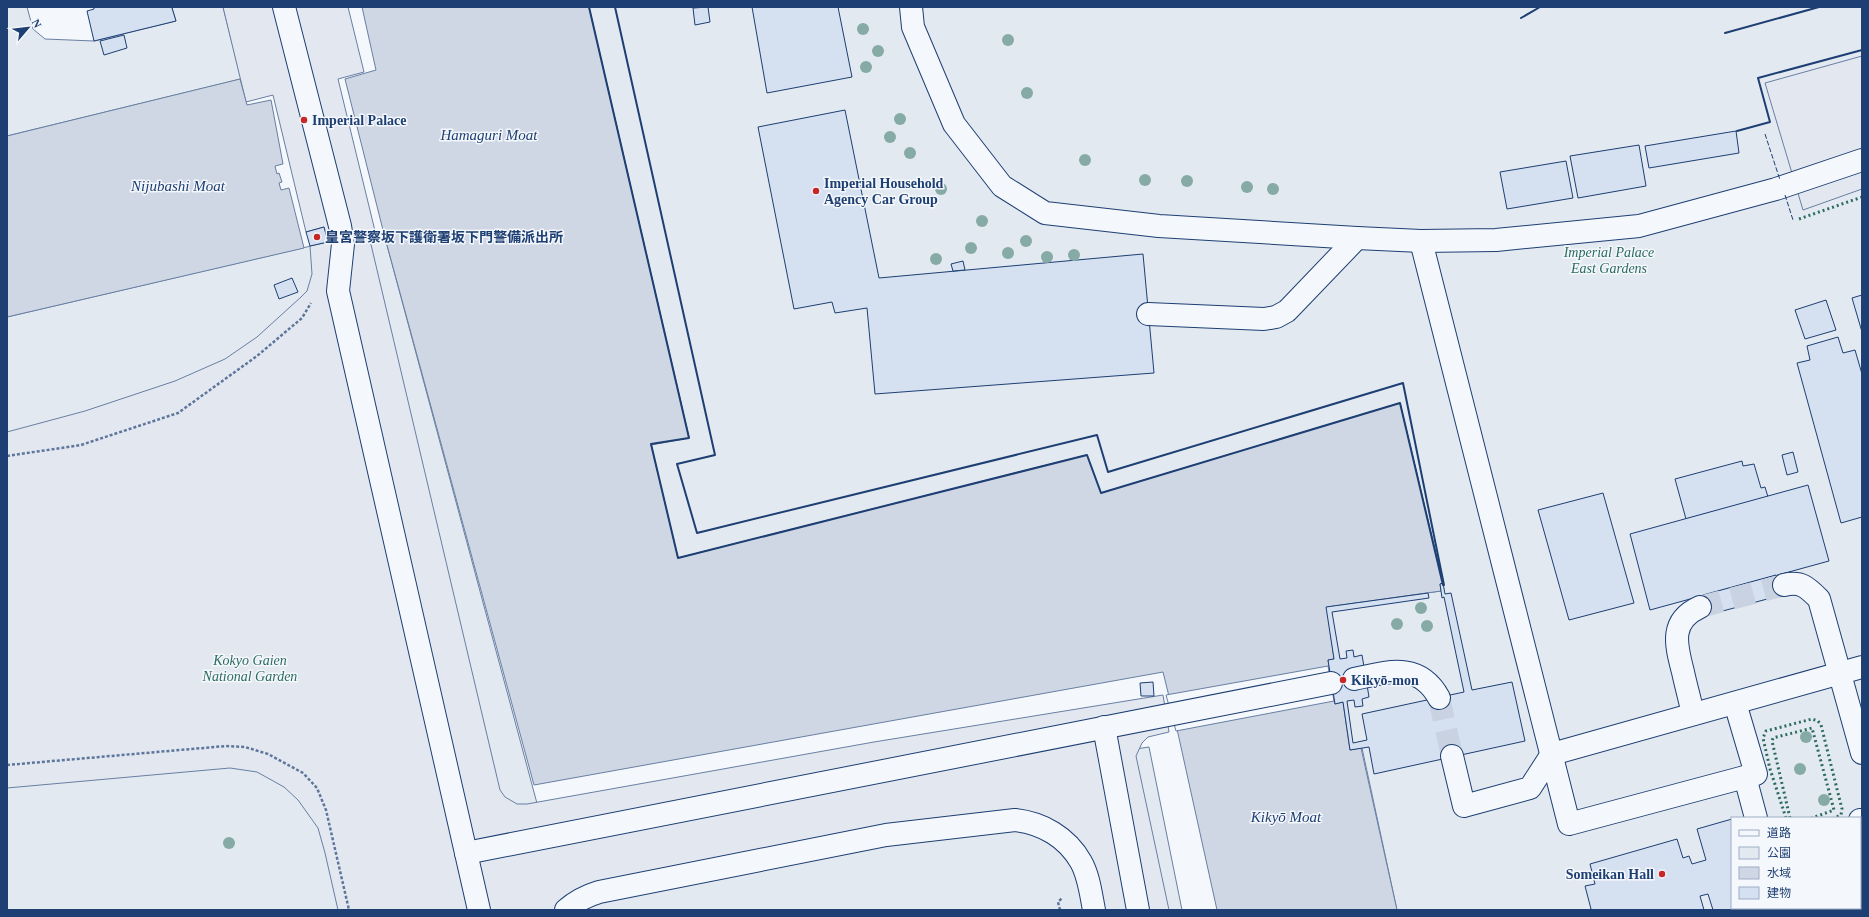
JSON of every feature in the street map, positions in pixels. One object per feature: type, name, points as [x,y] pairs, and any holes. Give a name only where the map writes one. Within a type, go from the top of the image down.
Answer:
[{"type":"street","points":[[284,7],[344,244],[338,291],[479,910]]},
{"type":"street","points":[[911,7],[913,27],[954,124],[1002,186],[1045,212],[1159,226],[1420,241],[1496,240],[1639,226],[1776,188],[1862,160]]},
{"type":"street","points":[[1148,314],[1264,319],[1276,317],[1287,312],[1356,238]]},
{"type":"street","points":[[1420,241],[1569,824],[1756,774],[1735,703]]},
{"type":"street","points":[[1784,585],[1797,583],[1805,587],[1819,599],[1862,753]]},
{"type":"street","points":[[1693,714],[1678,656],[1676,636],[1682,622],[1694,610],[1700,607]]},
{"type":"street","points":[[1452,756],[1464,806],[1530,788],[1552,754],[1862,667]]},
{"type":"street","points":[[1354,679],[1392,672],[1410,672],[1427,681],[1439,698]]},
{"type":"street","points":[[466,853],[1331,683]]},
{"type":"street","points":[[1104,728],[1138,910]]},
{"type":"street","points":[[1745,777],[1756,817]]},
{"type":"street","points":[[566,910],[574,903],[588,895],[599,892],[886,834],[1015,820],[1033,823],[1051,831],[1074,851],[1082,863],[1094,910]]},
{"type":"path","points":[[7,456],[81,445],[178,414],[245,365],[302,318],[312,301]]},
{"type":"path","points":[[7,765],[226,746],[245,747],[268,754],[303,773],[317,788],[326,810],[349,910]]},
{"type":"green space","points":[[7,7],[27,7],[33,29],[45,39],[94,41],[176,21],[172,8],[175,7],[223,7],[241,79],[7,136]]},
{"type":"green space","name":"Imperial Palace East Gardens","points":[[589,7],[1862,7],[1862,910],[1397,910],[1362,748],[1350,750],[1342,702],[1335,704],[1334,701],[1328,660],[1334,659],[1326,607],[1441,591],[1440,584],[1443,583],[1400,403],[1101,493],[1086,455],[678,558],[651,444],[689,437]]},
{"type":"green space","name":"Kokyo Gaien National Garden","points":[[384,234],[549,848],[764,805],[1149,747],[1182,910],[7,910],[7,317],[328,242]]},
{"type":"shaded area","name":"Kokyo Gaien National Garden","points":[[223,7],[348,7],[364,72],[338,79],[376,235],[369,236],[500,790],[505,797],[517,804],[527,804],[874,742],[1163,695],[1169,732],[1148,737],[1142,743],[1136,756],[1169,910],[1094,910],[1090,891],[1042,827],[886,835],[566,910],[338,910],[318,828],[298,800],[284,787],[257,772],[230,768],[7,788],[7,432],[85,411],[175,381],[225,359],[257,337],[307,291],[312,274],[310,246],[328,242],[324,227],[306,232],[273,95],[246,102]]},
{"type":"shaded area","points":[[1862,56],[1862,189],[1803,210],[1765,83]]},
{"type":"water","name":"Hamaguri Moat","points":[[362,7],[589,7],[689,438],[651,445],[678,558],[1087,455],[1101,493],[1400,403],[1443,583],[1440,584],[1441,591],[1327,607],[1334,659],[1328,660],[1334,701],[1335,704],[1343,702],[1350,750],[1361,748],[1397,910],[1217,910],[1163,672],[534,785],[384,234],[345,79],[376,70]]},
{"type":"water","name":"Nijubashi Moat","points":[[240,79],[247,105],[271,100],[283,164],[275,166],[277,174],[279,173],[282,182],[279,183],[281,190],[289,188],[304,248],[7,317],[7,136]]},
{"type":"pier","points":[[1328,666],[1334,701],[1176,731],[1166,695]]},
{"type":"building","points":[[94,7],[175,7],[172,8],[176,21],[94,41],[87,11],[94,9]]},
{"type":"building","points":[[708,7],[710,22],[695,25],[693,8]]},
{"type":"building","points":[[752,7],[838,7],[852,77],[767,93]]},
{"type":"building","points":[[124,35],[127,48],[104,55],[100,41]]},
{"type":"building","name":"Imperial Household Agency Car Group","points":[[845,110],[879,278],[1143,254],[1154,373],[875,394],[867,308],[835,313],[832,302],[794,309],[758,127]]},
{"type":"building","points":[[1736,131],[1739,153],[1649,168],[1645,146]]},
{"type":"building","points":[[1639,145],[1646,186],[1578,198],[1570,156]]},
{"type":"building","points":[[1566,161],[1573,198],[1507,209],[1500,172]]},
{"type":"building","name":"皇宮警察坂下護衛署坂下門警備派出所","points":[[324,227],[328,242],[310,246],[306,232]]},
{"type":"building","points":[[963,261],[965,270],[953,271],[951,264]]},
{"type":"building","points":[[292,278],[298,292],[279,299],[274,285]]},
{"type":"building","points":[[1862,295],[1862,332],[1852,298]]},
{"type":"building","points":[[1826,300],[1836,330],[1805,339],[1795,310]]},
{"type":"building","points":[[1838,337],[1843,353],[1855,350],[1862,374],[1862,517],[1841,523],[1797,363],[1810,360],[1807,346]]},
{"type":"building","points":[[1793,452],[1798,472],[1787,475],[1782,455]]},
{"type":"building","points":[[1742,461],[1743,466],[1754,464],[1761,488],[1765,487],[1768,497],[1686,519],[1675,479]]},
{"type":"building","points":[[1808,485],[1829,561],[1650,610],[1630,534]]},
{"type":"building","points":[[1603,493],[1634,603],[1569,620],[1538,510]]},
{"type":"building","points":[[1776,575],[1782,595],[1708,615],[1703,595]]},
{"type":"building","name":"Kikyō-mon","points":[[1443,583],[1445,594],[1451,593],[1472,690],[1512,682],[1525,741],[1374,774],[1369,747],[1350,750],[1343,702],[1335,704],[1328,660],[1334,659],[1326,607],[1428,593],[1429,598],[1332,612],[1340,659],[1347,658],[1346,651],[1353,650],[1354,657],[1362,655],[1369,697],[1362,699],[1363,706],[1355,707],[1354,700],[1347,701],[1353,743],[1367,740],[1362,714],[1464,692],[1444,597],[1442,598],[1440,584]]},
{"type":"building","points":[[1153,682],[1154,696],[1141,696],[1140,683]]},
{"type":"building","name":"Someikan Hall","points":[[1731,819],[1731,909],[1764,910],[1713,910],[1708,894],[1700,896],[1704,910],[1589,910],[1591,909],[1585,886],[1595,884],[1590,864],[1677,839],[1683,858],[1689,856],[1692,864],[1706,860],[1697,829]]},
{"type":"building","points":[[1861,836],[1862,910],[1784,910],[1861,909]]},
{"type":"tunnel","points":[[1700,607],[1784,585]]},
{"type":"tunnel","points":[[1439,698],[1452,756]]},
{"type":"hedge","points":[[1799,219],[1862,197]]},
{"type":"hedge","points":[[1786,817],[1770,769],[1763,738],[1766,731],[1812,719],[1818,721],[1821,725],[1842,809],[1841,815],[1836,817]]},
{"type":"hedge","points":[[1790,817],[1772,741],[1773,738],[1812,728],[1834,810],[1815,817]]},
{"type":"fence","points":[[1765,134],[1780,180]]},
{"type":"fence","points":[[1785,195],[1793,220]]},
{"type":"wall","points":[[589,7],[689,438],[651,444],[678,558],[1087,455],[1101,493],[1400,403],[1443,585]]},
{"type":"wall","points":[[615,7],[715,455],[677,464],[697,533],[1097,435],[1108,472],[1403,383],[1444,585]]},
{"type":"wall","points":[[1521,18],[1540,7]]},
{"type":"wall","points":[[1725,33],[1819,7]]},
{"type":"wall","points":[[1737,131],[1770,122],[1758,78],[1862,50]]},
{"type":"place","name":"Imperial Palace","points":[[304,120]]},
{"type":"place","name":"Imperial Household Agency Car Group","points":[[816,191]]},
{"type":"place","name":"皇宮警察坂下護衛署坂下門警備派出所","points":[[317,237]]},
{"type":"place","name":"Kikyō-mon","points":[[1343,680]]},
{"type":"place","name":"Someikan Hall","points":[[1662,874]]},
{"type":"water label","name":"Kikyō Moat","points":[[1286,817]]}]
